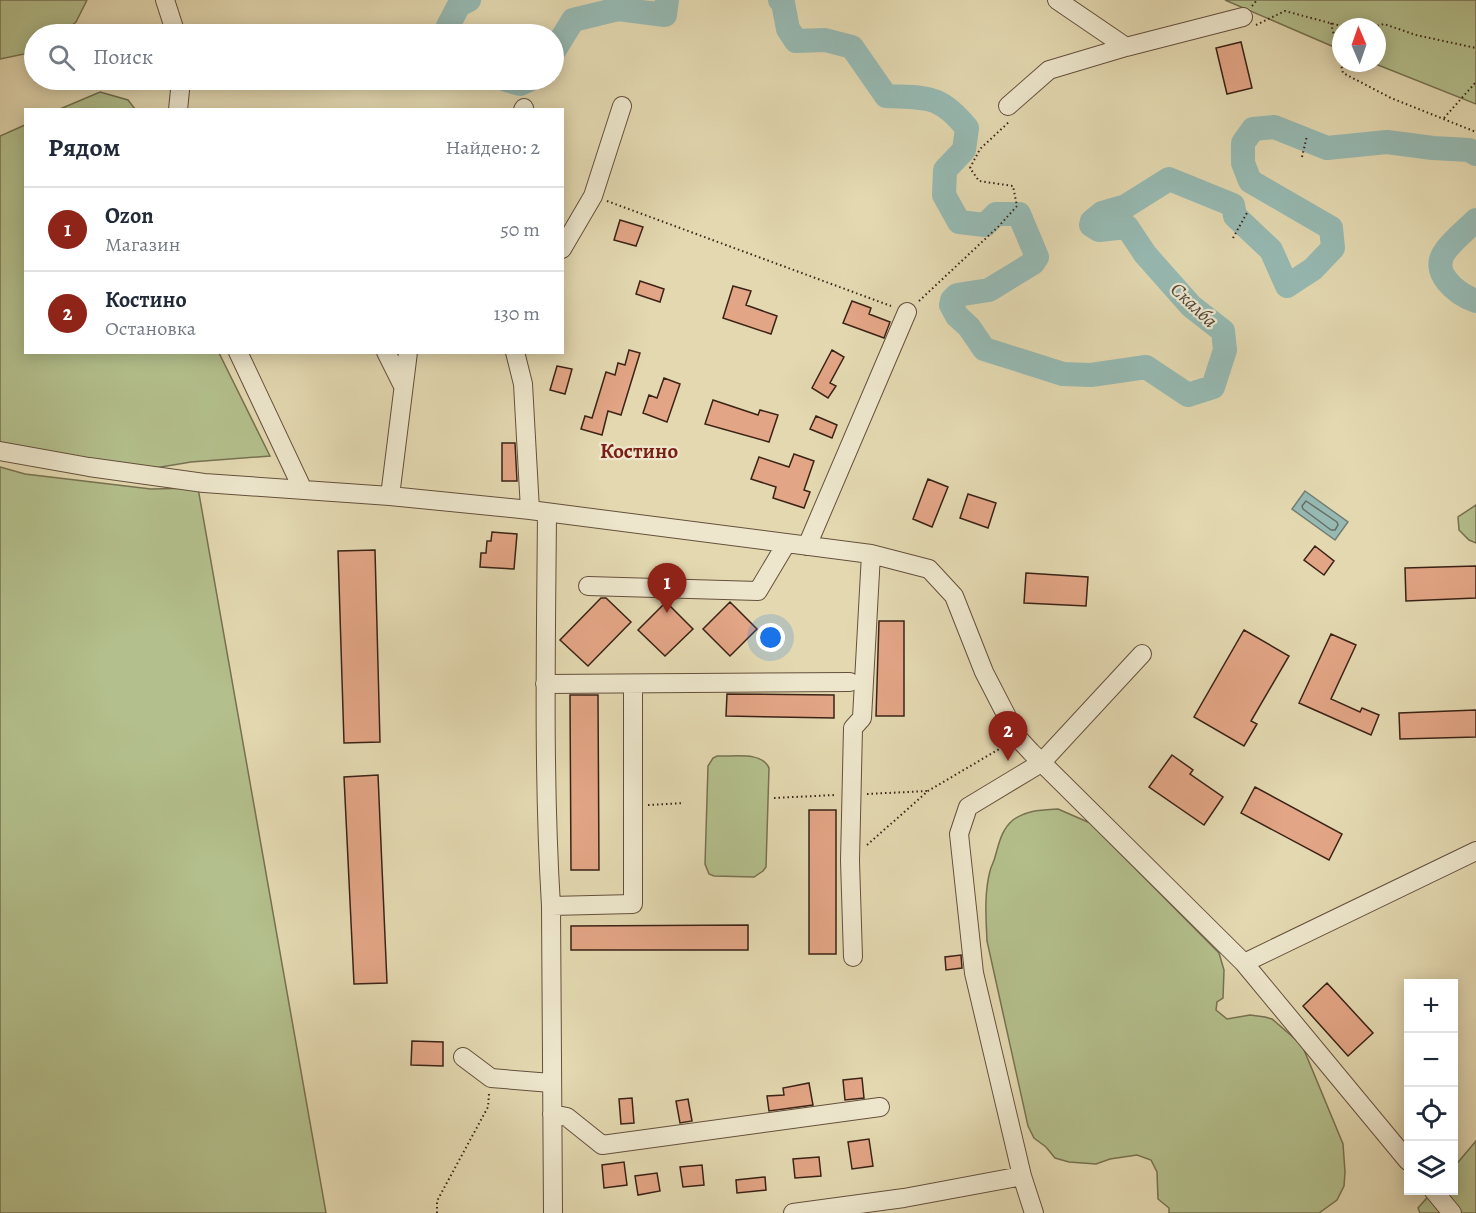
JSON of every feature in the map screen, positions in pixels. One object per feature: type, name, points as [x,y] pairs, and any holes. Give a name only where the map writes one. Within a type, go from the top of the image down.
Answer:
[{"type":"street","points":[[165,0],[173,24]]},
{"type":"street","points":[[1057,0],[1126,47]]},
{"type":"street","points":[[1010,112],[1049,70],[1126,47],[1250,21]]},
{"type":"street","points":[[178,108],[180,90]]},
{"type":"street","points":[[564,246],[593,196],[622,106]]},
{"type":"street","points":[[807,546],[907,312]]},
{"type":"street","points":[[239,354],[303,490]]},
{"type":"street","points":[[387,354],[402,384]]},
{"type":"street","points":[[390,496],[402,384],[408,354]]},
{"type":"street","points":[[516,354],[523,384],[538,512],[551,906],[554,1213]]},
{"type":"street","points":[[0,451],[90,467],[204,483],[390,496],[538,512],[871,554],[929,569],[954,596],[984,672],[1018,738],[1244,963],[1404,1156]]},
{"type":"street","points":[[588,586],[758,591],[786,544]]},
{"type":"street","points":[[853,957],[850,861],[853,728],[862,718],[871,554]]},
{"type":"street","points":[[1034,1213],[1022,1176],[974,973],[959,834],[968,807],[1041,763],[1142,654]]},
{"type":"street","points":[[545,684],[850,682]]},
{"type":"street","points":[[551,906],[633,904],[633,684]]},
{"type":"street","points":[[1244,963],[1476,851]]},
{"type":"street","points":[[463,1058],[491,1078],[551,1083]]},
{"type":"street","points":[[552,1114],[567,1117],[602,1145],[880,1107]]},
{"type":"street","points":[[793,1213],[905,1206],[1022,1176]]},
{"type":"street","points":[[1436,1195],[1452,1213]]},
{"type":"path","points":[[1250,21],[1285,10],[1331,24],[1343,73],[1391,98],[1476,132]]},
{"type":"path","points":[[1386,25],[1416,35],[1476,48]]},
{"type":"path","points":[[1444,118],[1476,82]]},
{"type":"path","points":[[593,196],[907,312],[999,226],[1017,206],[1013,186],[979,181],[970,168],[980,149],[1010,112]]},
{"type":"path","points":[[1302,157],[1307,136]]},
{"type":"path","points":[[1233,238],[1248,211]]},
{"type":"path","points":[[850,861],[928,791],[1018,738]]},
{"type":"path","points":[[633,805],[684,803]]},
{"type":"path","points":[[437,1213],[437,1201],[488,1107],[491,1078]]},
{"type":"green space","points":[[0,0],[87,0],[74,24],[24,24],[24,54],[0,59]]},
{"type":"green space","points":[[1225,0],[1476,0],[1476,104],[1386,68],[1386,18],[1332,18],[1332,46]]},
{"type":"green space","points":[[100,92],[128,100],[134,108],[62,108]]},
{"type":"green space","points":[[24,125],[24,354],[219,354],[270,456],[191,462],[149,469],[0,444],[0,136]]},
{"type":"green space","points":[[0,467],[25,474],[151,489],[198,488],[326,1213],[0,1213]]},
{"type":"green space","points":[[1476,505],[1476,543],[1469,540],[1459,530],[1458,517]]},
{"type":"green space","points":[[717,756],[754,757],[760,759],[769,768],[766,867],[754,877],[714,876],[709,874],[705,864],[708,766]]},
{"type":"green space","points":[[1058,809],[1090,823],[1219,953],[1224,970],[1223,998],[1217,1002],[1216,1010],[1227,1019],[1250,1015],[1272,1019],[1302,1045],[1343,1144],[1344,1186],[1337,1200],[1319,1213],[1169,1213],[1169,1208],[1158,1199],[1157,1172],[1151,1160],[1137,1155],[1110,1159],[1096,1164],[1069,1162],[1055,1158],[1034,1138],[1028,1126],[987,941],[986,897],[990,869],[1001,837],[1009,824],[1029,812]]},
{"type":"green space","points":[[1476,1141],[1476,1213],[1420,1213],[1418,1208],[1429,1195],[1458,1195],[1458,1162]]},
{"type":"water","points":[[1305,491],[1348,522],[1335,540],[1292,509]]},
{"type":"building","points":[[1241,42],[1252,88],[1227,94],[1216,48]]},
{"type":"building","points":[[620,220],[643,227],[636,246],[614,240]]},
{"type":"building","points":[[640,281],[664,289],[660,302],[636,294]]},
{"type":"building","points":[[733,286],[751,291],[746,305],[777,316],[771,334],[723,318]]},
{"type":"building","points":[[852,301],[871,308],[869,314],[890,322],[884,338],[843,323]]},
{"type":"building","points":[[629,350],[640,353],[621,415],[608,411],[602,435],[581,429],[585,416],[592,418],[606,372],[615,375],[618,363],[625,365]]},
{"type":"building","points":[[832,350],[844,357],[830,383],[836,386],[828,398],[812,388]]},
{"type":"building","points":[[557,366],[572,369],[565,394],[550,390]]},
{"type":"building","points":[[664,378],[680,384],[667,422],[643,413],[649,395],[657,398]]},
{"type":"building","points":[[713,400],[758,415],[760,410],[778,415],[769,442],[705,424]]},
{"type":"building","points":[[816,416],[837,425],[832,438],[810,429]]},
{"type":"building","points":[[502,443],[515,443],[517,481],[502,481]]},
{"type":"building","points":[[794,454],[814,461],[804,490],[810,492],[804,508],[773,498],[776,487],[751,479],[759,457],[789,467]]},
{"type":"building","points":[[928,479],[948,487],[932,527],[913,519]]},
{"type":"building","points":[[968,494],[996,503],[988,528],[960,518]]},
{"type":"building","points":[[492,532],[517,534],[514,569],[480,567],[481,553],[486,553],[487,541],[491,541]]},
{"type":"building","points":[[1315,546],[1334,561],[1324,575],[1304,560]]},
{"type":"building","points":[[375,550],[380,742],[344,743],[338,551]]},
{"type":"building","points":[[1476,566],[1476,598],[1406,601],[1405,568]]},
{"type":"building","points":[[1026,573],[1088,577],[1086,606],[1024,603]]},
{"type":"building","points":[[601,598],[606,598],[631,622],[588,666],[560,640]]},
{"type":"building","points":[[666,602],[693,629],[665,656],[638,630]]},
{"type":"building","points":[[730,602],[757,629],[730,656],[703,629]]},
{"type":"building","points":[[879,621],[904,621],[904,716],[876,716]]},
{"type":"building","points":[[1244,630],[1289,656],[1251,721],[1257,724],[1244,746],[1194,717]]},
{"type":"building","points":[[1331,634],[1356,645],[1331,699],[1360,712],[1362,708],[1379,715],[1371,735],[1299,703]]},
{"type":"building","points":[[727,694],[834,695],[834,718],[726,716]]},
{"type":"building","points":[[570,695],[598,695],[599,870],[571,870]]},
{"type":"building","points":[[1476,710],[1476,737],[1400,739],[1399,713]]},
{"type":"building","points":[[1172,755],[1193,770],[1190,774],[1223,797],[1204,825],[1149,787]]},
{"type":"building","points":[[378,775],[387,983],[354,984],[344,777]]},
{"type":"building","points":[[1255,787],[1342,834],[1329,860],[1241,813]]},
{"type":"building","points":[[809,810],[836,810],[836,954],[809,954]]},
{"type":"building","points":[[748,925],[748,950],[571,950],[571,926]]},
{"type":"building","points":[[961,955],[962,968],[946,970],[945,957]]},
{"type":"building","points":[[1327,983],[1373,1033],[1348,1056],[1303,1006]]},
{"type":"building","points":[[412,1041],[443,1042],[443,1066],[411,1065]]},
{"type":"building","points":[[862,1078],[864,1098],[845,1100],[843,1080]]},
{"type":"building","points":[[809,1083],[813,1105],[769,1111],[767,1096],[784,1095],[783,1088]]},
{"type":"building","points":[[632,1098],[634,1123],[621,1124],[619,1099]]},
{"type":"building","points":[[688,1099],[692,1121],[680,1123],[676,1101]]},
{"type":"building","points":[[869,1139],[873,1166],[852,1169],[848,1142]]},
{"type":"building","points":[[819,1157],[821,1176],[795,1178],[793,1159]]},
{"type":"building","points":[[624,1162],[627,1185],[604,1188],[602,1165]]},
{"type":"building","points":[[702,1165],[704,1185],[683,1187],[680,1167]]},
{"type":"building","points":[[657,1173],[660,1191],[638,1195],[635,1176]]},
{"type":"building","points":[[765,1177],[766,1190],[737,1193],[736,1180]]},
{"type":"waterway","name":"Скалба","points":[[449,24],[459,5],[469,0]]},
{"type":"waterway","name":"Скалба","points":[[564,35],[573,20],[618,9],[665,15],[667,0]]},
{"type":"waterway","name":"Скалба","points":[[780,0],[783,3],[788,29],[796,41],[825,40],[852,47],[886,96],[922,98],[940,103],[967,128],[964,150],[945,170],[944,195],[959,222],[985,225],[996,214],[1019,214],[1037,257],[1033,263],[989,290],[957,295],[951,305],[957,316],[969,327],[984,349],[1063,374],[1091,375],[1146,367],[1188,395],[1213,387],[1225,350],[1223,331],[1191,306],[1145,254],[1127,227],[1099,230],[1091,225],[1092,221],[1102,213],[1126,206],[1169,179],[1233,205],[1235,216],[1271,250],[1287,286],[1313,269],[1333,248],[1331,228],[1250,181],[1243,163],[1243,143],[1253,129],[1274,127],[1327,148],[1387,142],[1469,150],[1476,154]]},
{"type":"waterway","name":"Скалба","points":[[1476,220],[1446,250],[1441,258],[1440,266],[1453,288],[1476,301]]},
{"type":"place","name":"Ozon","points":[[667,613]]},
{"type":"place","name":"Костино","points":[[1008,761]]},
{"type":"district","name":"Костино","points":[[639,451]]}]
